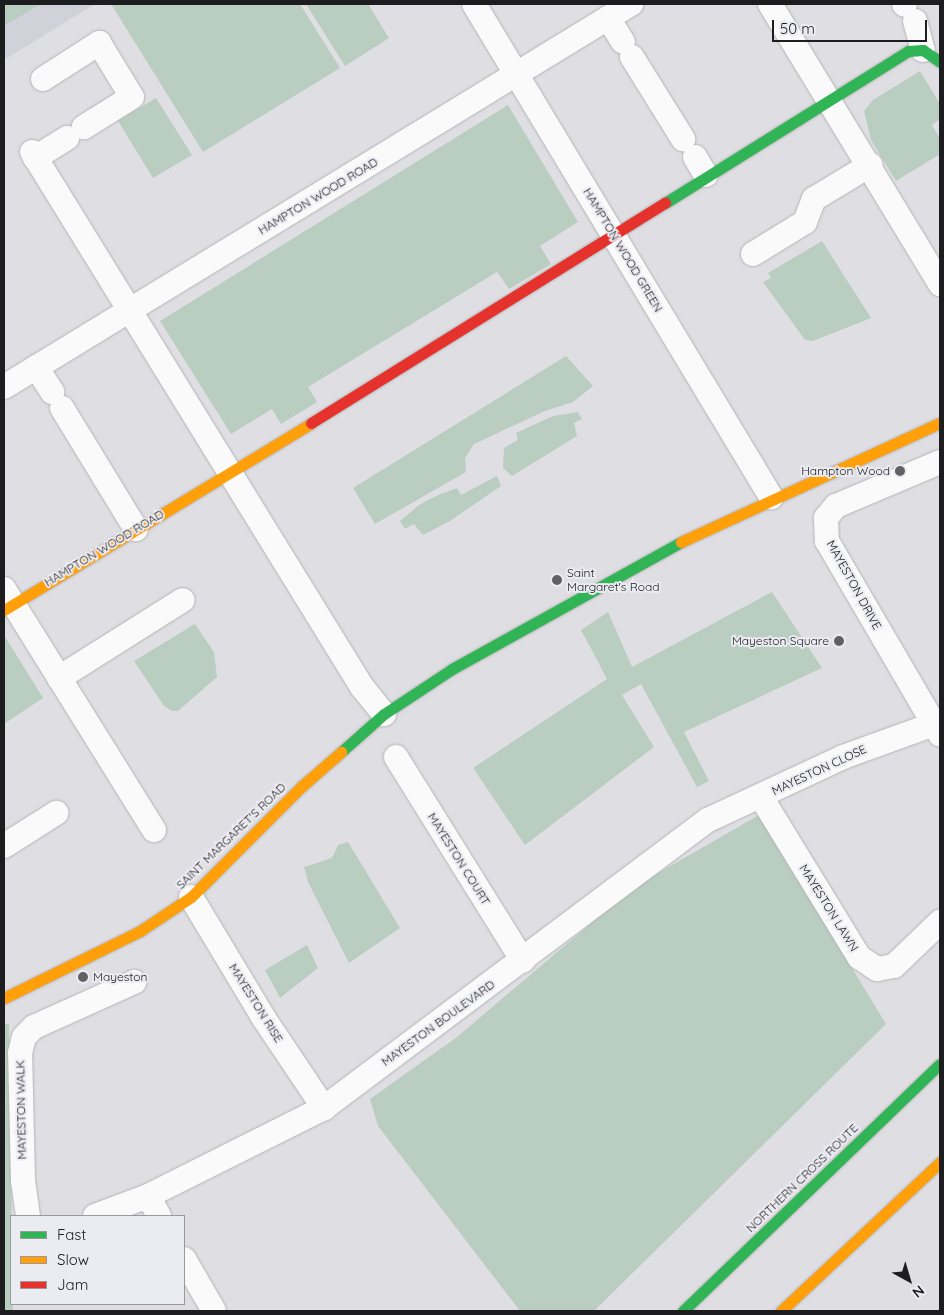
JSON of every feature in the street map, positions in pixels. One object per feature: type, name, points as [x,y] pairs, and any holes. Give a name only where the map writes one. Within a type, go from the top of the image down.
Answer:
[{"type":"main road","name":"HAMPTON WOOD ROAD","points":[[7,601],[136,529],[614,237],[695,157],[831,101],[908,51],[932,56]]},
{"type":"main road","name":"SAINT MARGARET'S ROAD","points":[[4,998],[140,931],[191,897],[302,786],[384,714],[452,669],[592,589],[703,530],[771,497],[940,423]]},
{"type":"main road","name":"NORTHERN CROSS ROUTE","points":[[683,1311],[940,1064]]},
{"type":"main road","points":[[781,1311],[940,1162]]},
{"type":"street","name":"HAMPTON WOOD GREEN","points":[[474,4],[771,497]]},
{"type":"street","name":"HAMPTON WOOD ROAD","points":[[4,387],[517,76],[631,4]]},
{"type":"street","points":[[770,4],[870,165],[940,284]]},
{"type":"street","points":[[908,10],[932,56]]},
{"type":"street","points":[[608,18],[695,157]]},
{"type":"street","points":[[43,79],[99,43],[132,97],[76,132],[34,155],[362,687],[384,714]]},
{"type":"street","points":[[753,254],[805,222],[814,199],[870,165]]},
{"type":"street","points":[[36,367],[136,529]]},
{"type":"street","name":"MAYESTON DRIVE","points":[[937,729],[827,541],[826,518],[836,506],[940,462]]},
{"type":"street","points":[[59,678],[183,600]]},
{"type":"street","points":[[7,601],[59,678],[154,830]]},
{"type":"street","name":"MAYESTON CLOSE","points":[[761,797],[843,756],[937,729]]},
{"type":"street","name":"MAYESTON COURT","points":[[396,757],[522,961]]},
{"type":"street","name":"MAYESTON LAWN","points":[[761,797],[859,957],[877,969],[894,966],[940,922]]},
{"type":"street","name":"MAYESTON BOULEVARD","points":[[101,1215],[153,1206],[324,1108],[708,820],[761,797]]},
{"type":"street","points":[[4,846],[56,813]]},
{"type":"street","name":"MAYESTON RISE","points":[[191,897],[263,1017],[324,1108]]},
{"type":"street","name":"MAYESTON WALK","points":[[28,1215],[23,1181],[20,1053],[24,1037],[34,1026],[134,982]]},
{"type":"street","points":[[185,1261],[214,1311]]},
{"type":"shaded area","points":[[4,4],[95,4],[4,60]]},
{"type":"green space","points":[[4,4],[41,4],[4,26]]},
{"type":"green space","points":[[111,4],[300,4],[340,68],[203,152]]},
{"type":"green space","points":[[306,4],[368,4],[389,38],[345,66]]},
{"type":"green space","points":[[920,71],[940,104],[940,119],[932,125],[940,139],[940,154],[896,181],[871,140],[864,111],[873,100]]},
{"type":"green space","points":[[156,98],[192,155],[153,178],[118,121]]},
{"type":"green space","points":[[508,105],[578,222],[540,246],[551,264],[509,289],[497,272],[308,387],[317,402],[281,424],[272,409],[231,434],[160,321]]},
{"type":"green space","points":[[822,241],[871,318],[813,341],[805,340],[763,282],[771,278],[768,273]]},
{"type":"green space","points":[[566,356],[593,386],[573,402],[545,411],[474,444],[465,458],[466,472],[375,524],[353,488]]},
{"type":"green space","points":[[578,412],[582,419],[574,423],[577,436],[512,476],[503,468],[504,448],[518,440],[516,433],[553,416]]},
{"type":"green space","points":[[497,476],[501,486],[450,521],[423,535],[414,524],[405,529],[400,521],[419,505],[438,495],[457,488],[461,495]]},
{"type":"green space","points":[[772,592],[822,668],[684,732],[709,781],[697,787],[641,684],[622,695],[654,747],[525,845],[473,768],[607,679],[581,630],[608,612],[632,667]]},
{"type":"green space","points":[[195,624],[214,652],[217,677],[178,711],[172,711],[164,706],[134,661]]},
{"type":"green space","points":[[4,635],[43,698],[4,724]]},
{"type":"green space","points":[[759,815],[886,1024],[594,1311],[520,1311],[378,1126],[370,1099],[457,1037],[634,887]]},
{"type":"green space","points":[[348,842],[400,928],[349,963],[308,882],[304,867],[332,858],[338,845]]},
{"type":"green space","points":[[307,945],[318,968],[280,998],[265,970]]},
{"type":"green space","points":[[9,1023],[12,1215],[10,1215],[10,1305],[13,1305],[13,1311],[4,1311],[4,1025]]},
{"type":"traffic: fast","points":[[665,203],[908,51],[923,50],[940,62]]},
{"type":"traffic: fast","points":[[341,752],[384,714],[452,669],[681,542]]},
{"type":"traffic: fast","points":[[683,1311],[940,1064]]},
{"type":"traffic: slow","points":[[4,610],[311,423]]},
{"type":"traffic: slow","points":[[681,542],[940,423]]},
{"type":"traffic: slow","points":[[4,998],[140,931],[191,897],[302,786],[341,752]]},
{"type":"traffic: slow","points":[[781,1311],[940,1162]]},
{"type":"traffic: jam","points":[[311,423],[665,203]]},
{"type":"place","name":"Hampton Wood","points":[[900,471]]},
{"type":"place","name":"Saint Margaret's Road","points":[[557,580]]},
{"type":"place","name":"Mayeston Square","points":[[839,641]]},
{"type":"place","name":"Mayeston","points":[[83,977]]}]
